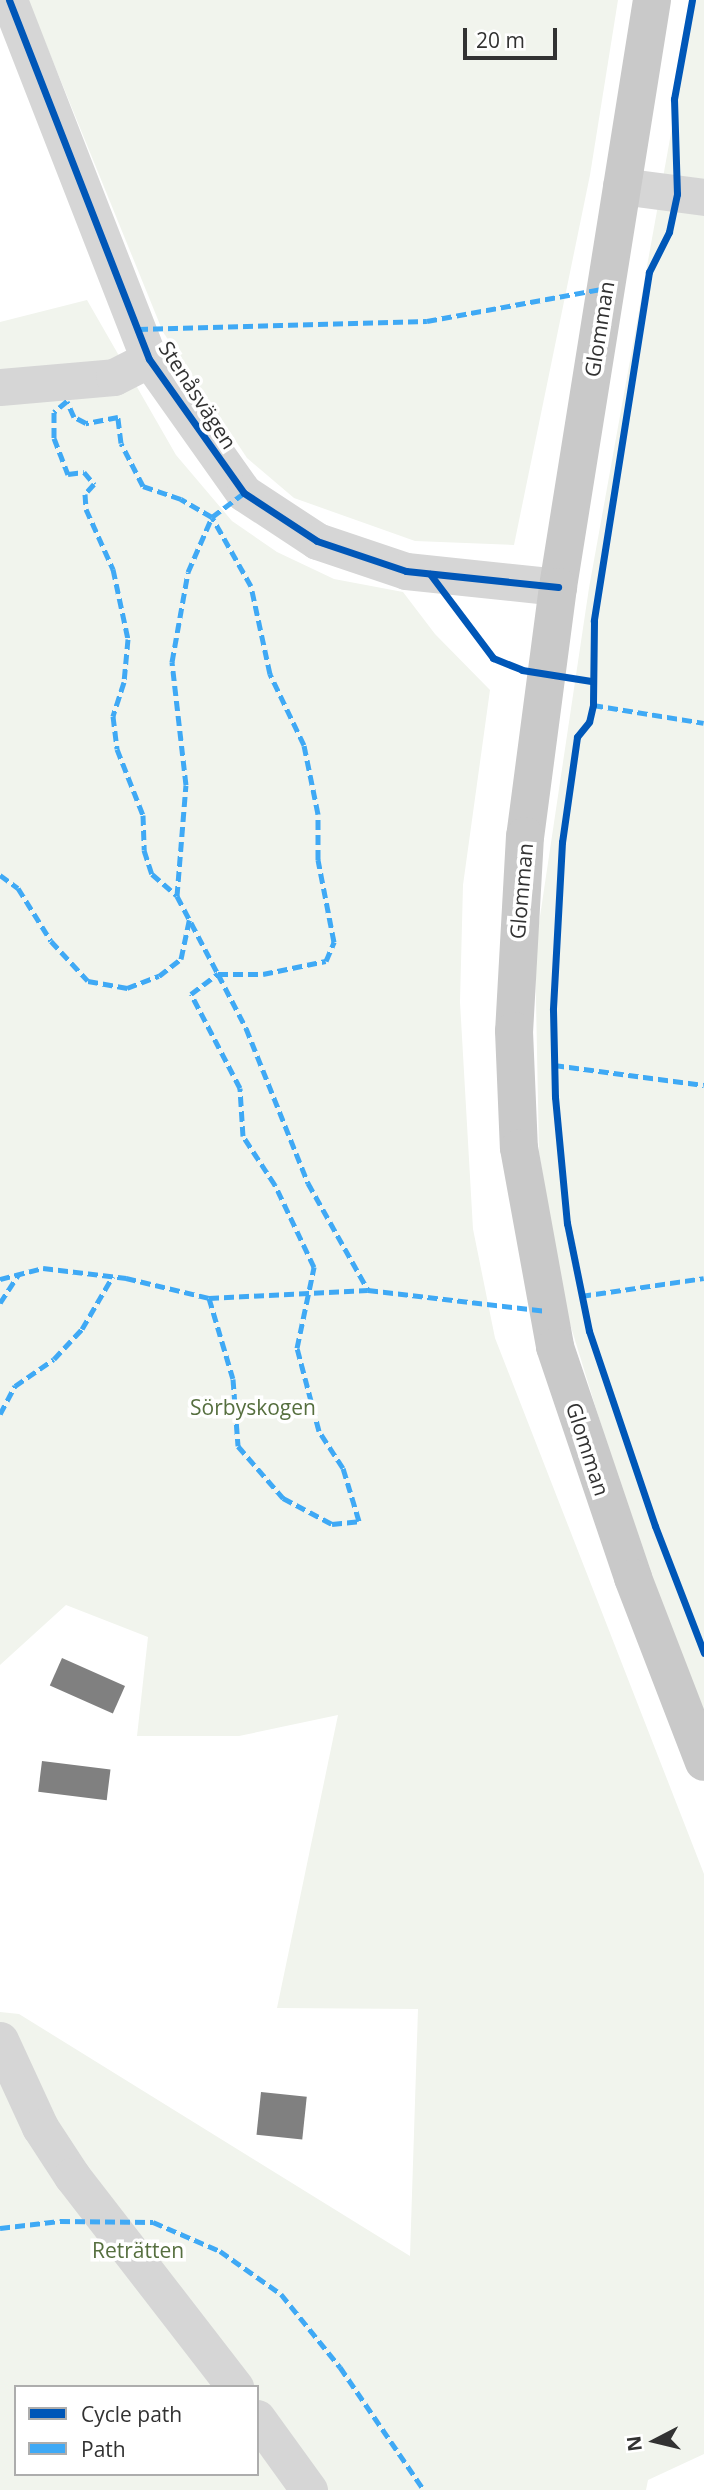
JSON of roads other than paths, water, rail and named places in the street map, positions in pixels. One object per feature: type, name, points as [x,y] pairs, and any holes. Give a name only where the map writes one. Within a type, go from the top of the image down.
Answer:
[{"type":"main road","name":"Glomman","points":[[652,0],[558,587],[525,835],[515,954],[519,1148],[555,1348],[633,1578],[704,1762]]},
{"type":"street","name":"Stenåsvägen","points":[[9,0],[149,359],[244,493],[317,541],[406,571],[558,587]]},
{"type":"street","points":[[621,186],[704,197]]},
{"type":"street","points":[[0,387],[114,377],[149,359]]},
{"type":"street","points":[[0,2040],[40,2127],[72,2176],[233,2385]]},
{"type":"street","points":[[259,2421],[309,2490]]},
{"type":"park label","name":"Sörbyskogen","points":[[253,1407]]},
{"type":"park label","name":"Reträtten","points":[[138,2250]]}]
